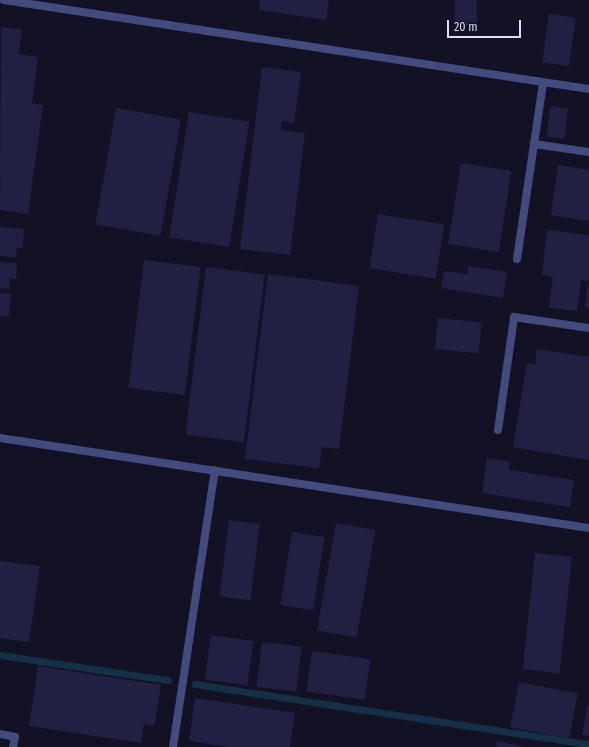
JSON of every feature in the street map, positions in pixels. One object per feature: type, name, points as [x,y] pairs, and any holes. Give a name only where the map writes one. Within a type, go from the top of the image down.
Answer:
[{"type":"street","points":[[4,0],[589,89]]},
{"type":"street","points":[[517,259],[543,82]]},
{"type":"street","points":[[534,144],[589,152]]},
{"type":"street","points":[[498,430],[514,317],[589,328]]},
{"type":"street","points":[[0,438],[589,528]]},
{"type":"street","points":[[173,747],[215,470]]},
{"type":"street","points":[[0,734],[15,736],[13,747]]},
{"type":"building","points":[[260,0],[329,0],[326,20],[259,10]]},
{"type":"building","points":[[455,0],[477,0],[477,26],[455,26]]},
{"type":"building","points":[[549,14],[576,18],[569,66],[542,63]]},
{"type":"building","points":[[1,27],[22,30],[19,54],[38,57],[32,104],[43,105],[28,214],[0,210]]},
{"type":"building","points":[[262,67],[301,72],[294,123],[282,121],[281,130],[305,133],[290,255],[240,249]]},
{"type":"building","points":[[550,106],[568,108],[565,139],[547,137]]},
{"type":"building","points":[[116,108],[181,119],[161,236],[96,224]]},
{"type":"building","points":[[189,112],[249,122],[229,247],[169,237]]},
{"type":"building","points":[[461,163],[511,171],[499,252],[448,244]]},
{"type":"building","points":[[558,165],[589,170],[589,221],[551,215]]},
{"type":"building","points":[[378,214],[444,224],[436,279],[369,268]]},
{"type":"building","points":[[0,227],[24,229],[23,248],[17,248],[16,258],[0,256]]},
{"type":"building","points":[[547,230],[589,235],[589,281],[581,280],[577,311],[549,308],[553,277],[542,275]]},
{"type":"building","points":[[144,260],[201,267],[185,395],[128,388]]},
{"type":"building","points":[[0,262],[17,263],[16,279],[10,279],[9,289],[0,288]]},
{"type":"building","points":[[468,266],[507,272],[503,298],[441,288],[444,271],[467,274]]},
{"type":"building","points":[[206,267],[265,274],[244,442],[185,435]]},
{"type":"building","points":[[268,274],[359,286],[339,449],[322,447],[319,468],[245,459]]},
{"type":"building","points":[[589,285],[589,308],[585,307]]},
{"type":"building","points":[[0,293],[11,294],[9,317],[0,316]]},
{"type":"building","points":[[438,318],[482,323],[479,353],[435,349]]},
{"type":"building","points":[[537,349],[589,357],[589,460],[513,447],[527,363],[535,364]]},
{"type":"building","points":[[487,458],[510,462],[509,470],[574,480],[570,507],[482,493]]},
{"type":"building","points":[[229,520],[260,524],[250,600],[220,596]]},
{"type":"building","points":[[336,523],[375,530],[356,637],[317,630]]},
{"type":"building","points":[[292,532],[325,537],[313,610],[280,605]]},
{"type":"building","points":[[535,553],[572,557],[560,673],[523,669]]},
{"type":"building","points":[[0,561],[40,566],[29,642],[0,638]]},
{"type":"building","points":[[211,635],[254,641],[247,686],[205,680]]},
{"type":"building","points":[[262,642],[302,647],[296,692],[257,687]]},
{"type":"building","points":[[312,651],[370,659],[365,700],[306,692]]},
{"type":"building","points":[[38,666],[161,685],[154,726],[144,724],[141,743],[29,726]]},
{"type":"building","points":[[519,682],[578,693],[569,739],[510,727]]},
{"type":"building","points":[[195,698],[295,713],[290,747],[229,747],[189,741]]},
{"type":"building","points":[[587,706],[589,706],[589,736],[582,735]]},
{"type":"building","points":[[497,741],[521,746],[521,747],[496,747]]},
{"type":"waterway","points":[[0,655],[168,680]]},
{"type":"waterway","points":[[195,684],[589,744]]}]
